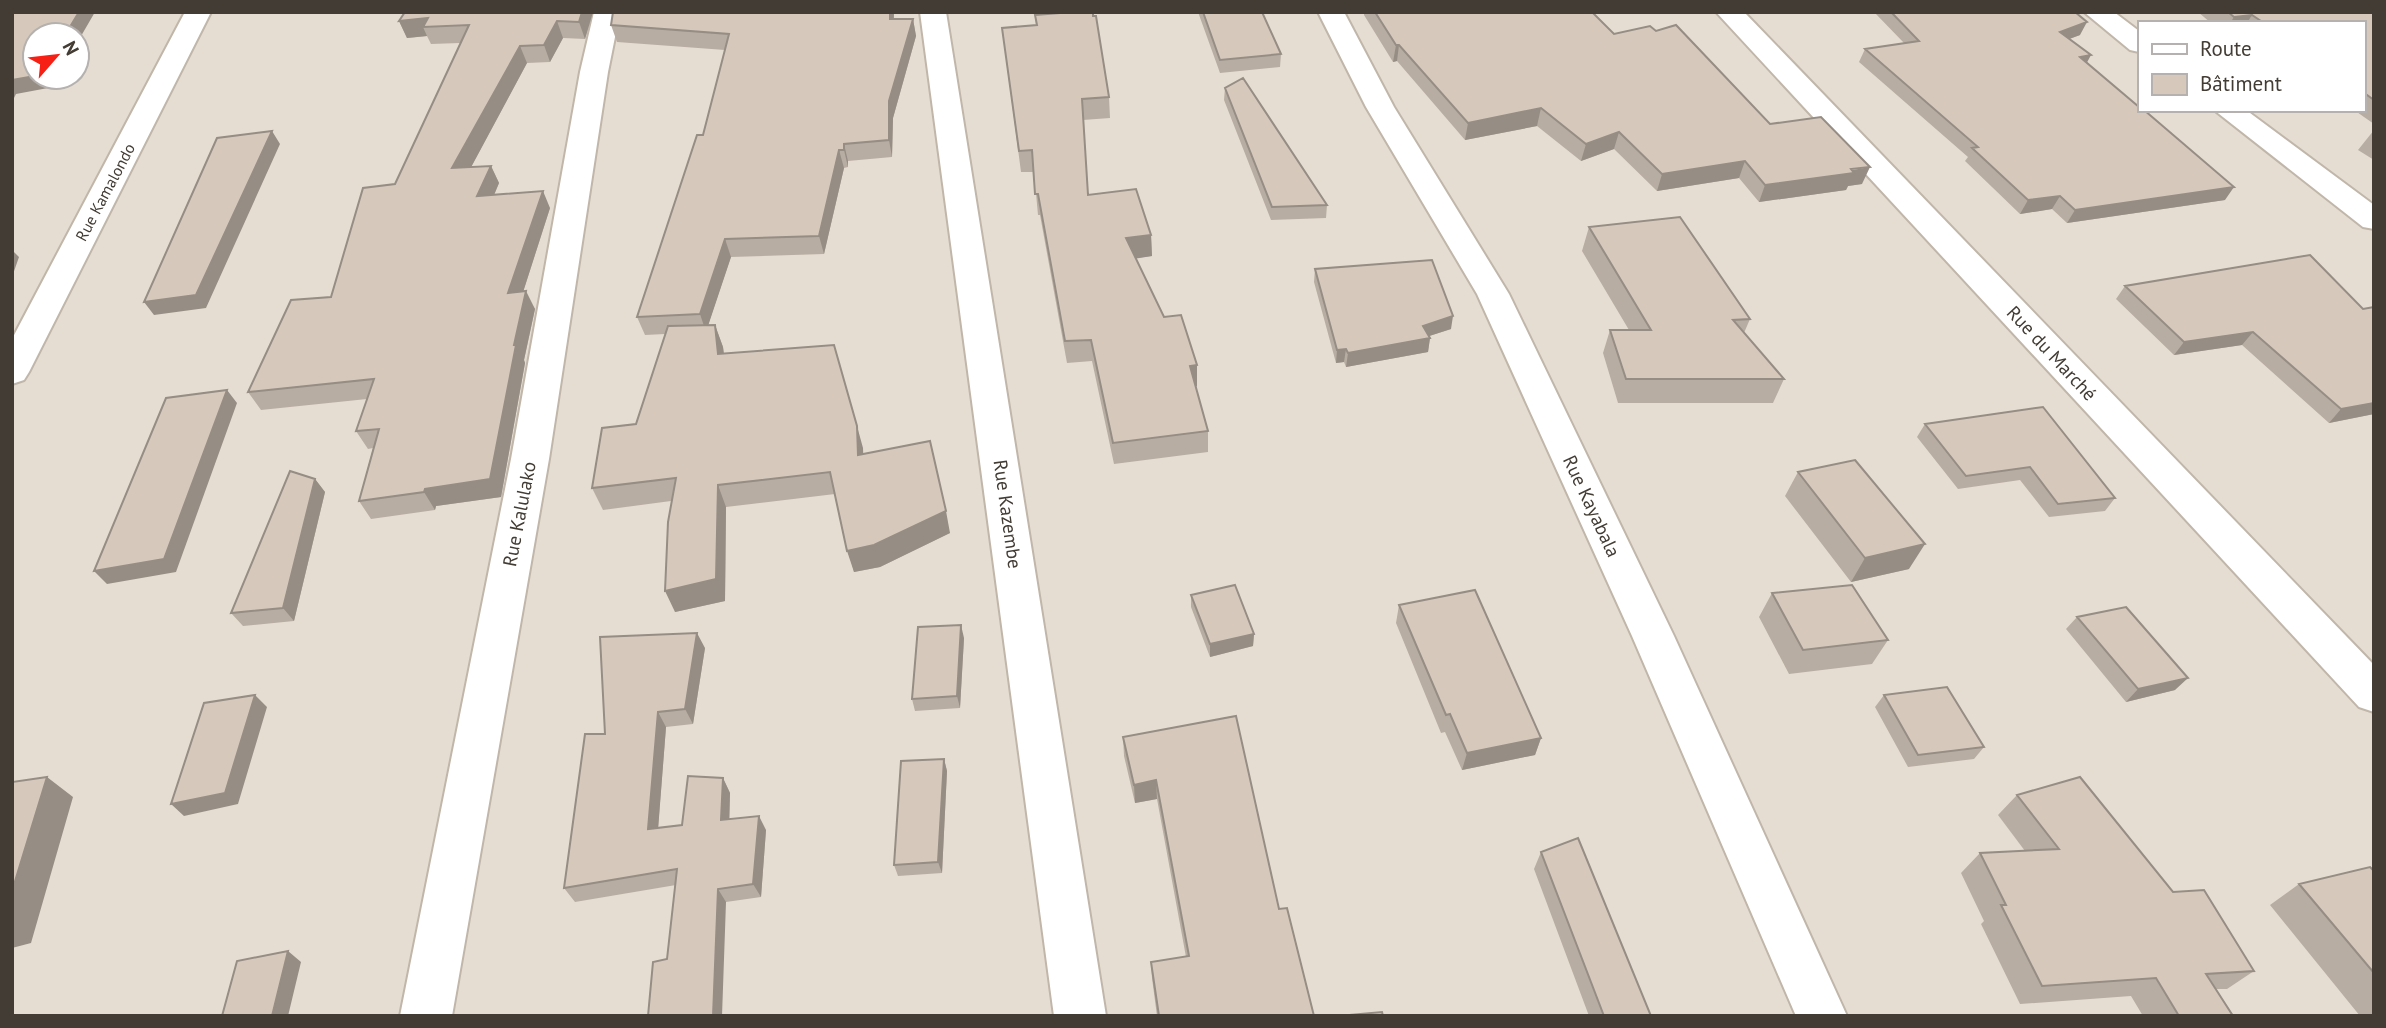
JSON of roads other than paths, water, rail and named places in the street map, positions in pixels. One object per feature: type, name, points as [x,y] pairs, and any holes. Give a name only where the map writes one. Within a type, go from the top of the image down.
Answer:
[{"type":"street","name":"Rue Kamalondo","points":[[12,372],[198,12]]},
{"type":"street","name":"Rue Kalulako","points":[[426,1016],[530,459],[594,72],[607,12]]},
{"type":"street","name":"Rue Kazembe","points":[[933,12],[1080,1016]]},
{"type":"street","name":"Rue Kayabala","points":[[1331,12],[1380,107],[1493,295],[1653,636],[1822,1016]]},
{"type":"street","name":"Rue du Marché","points":[[1729,12],[2374,694]]},
{"type":"street","points":[[2097,12],[2138,43]]},
{"type":"street","points":[[2231,112],[2374,220]]}]
